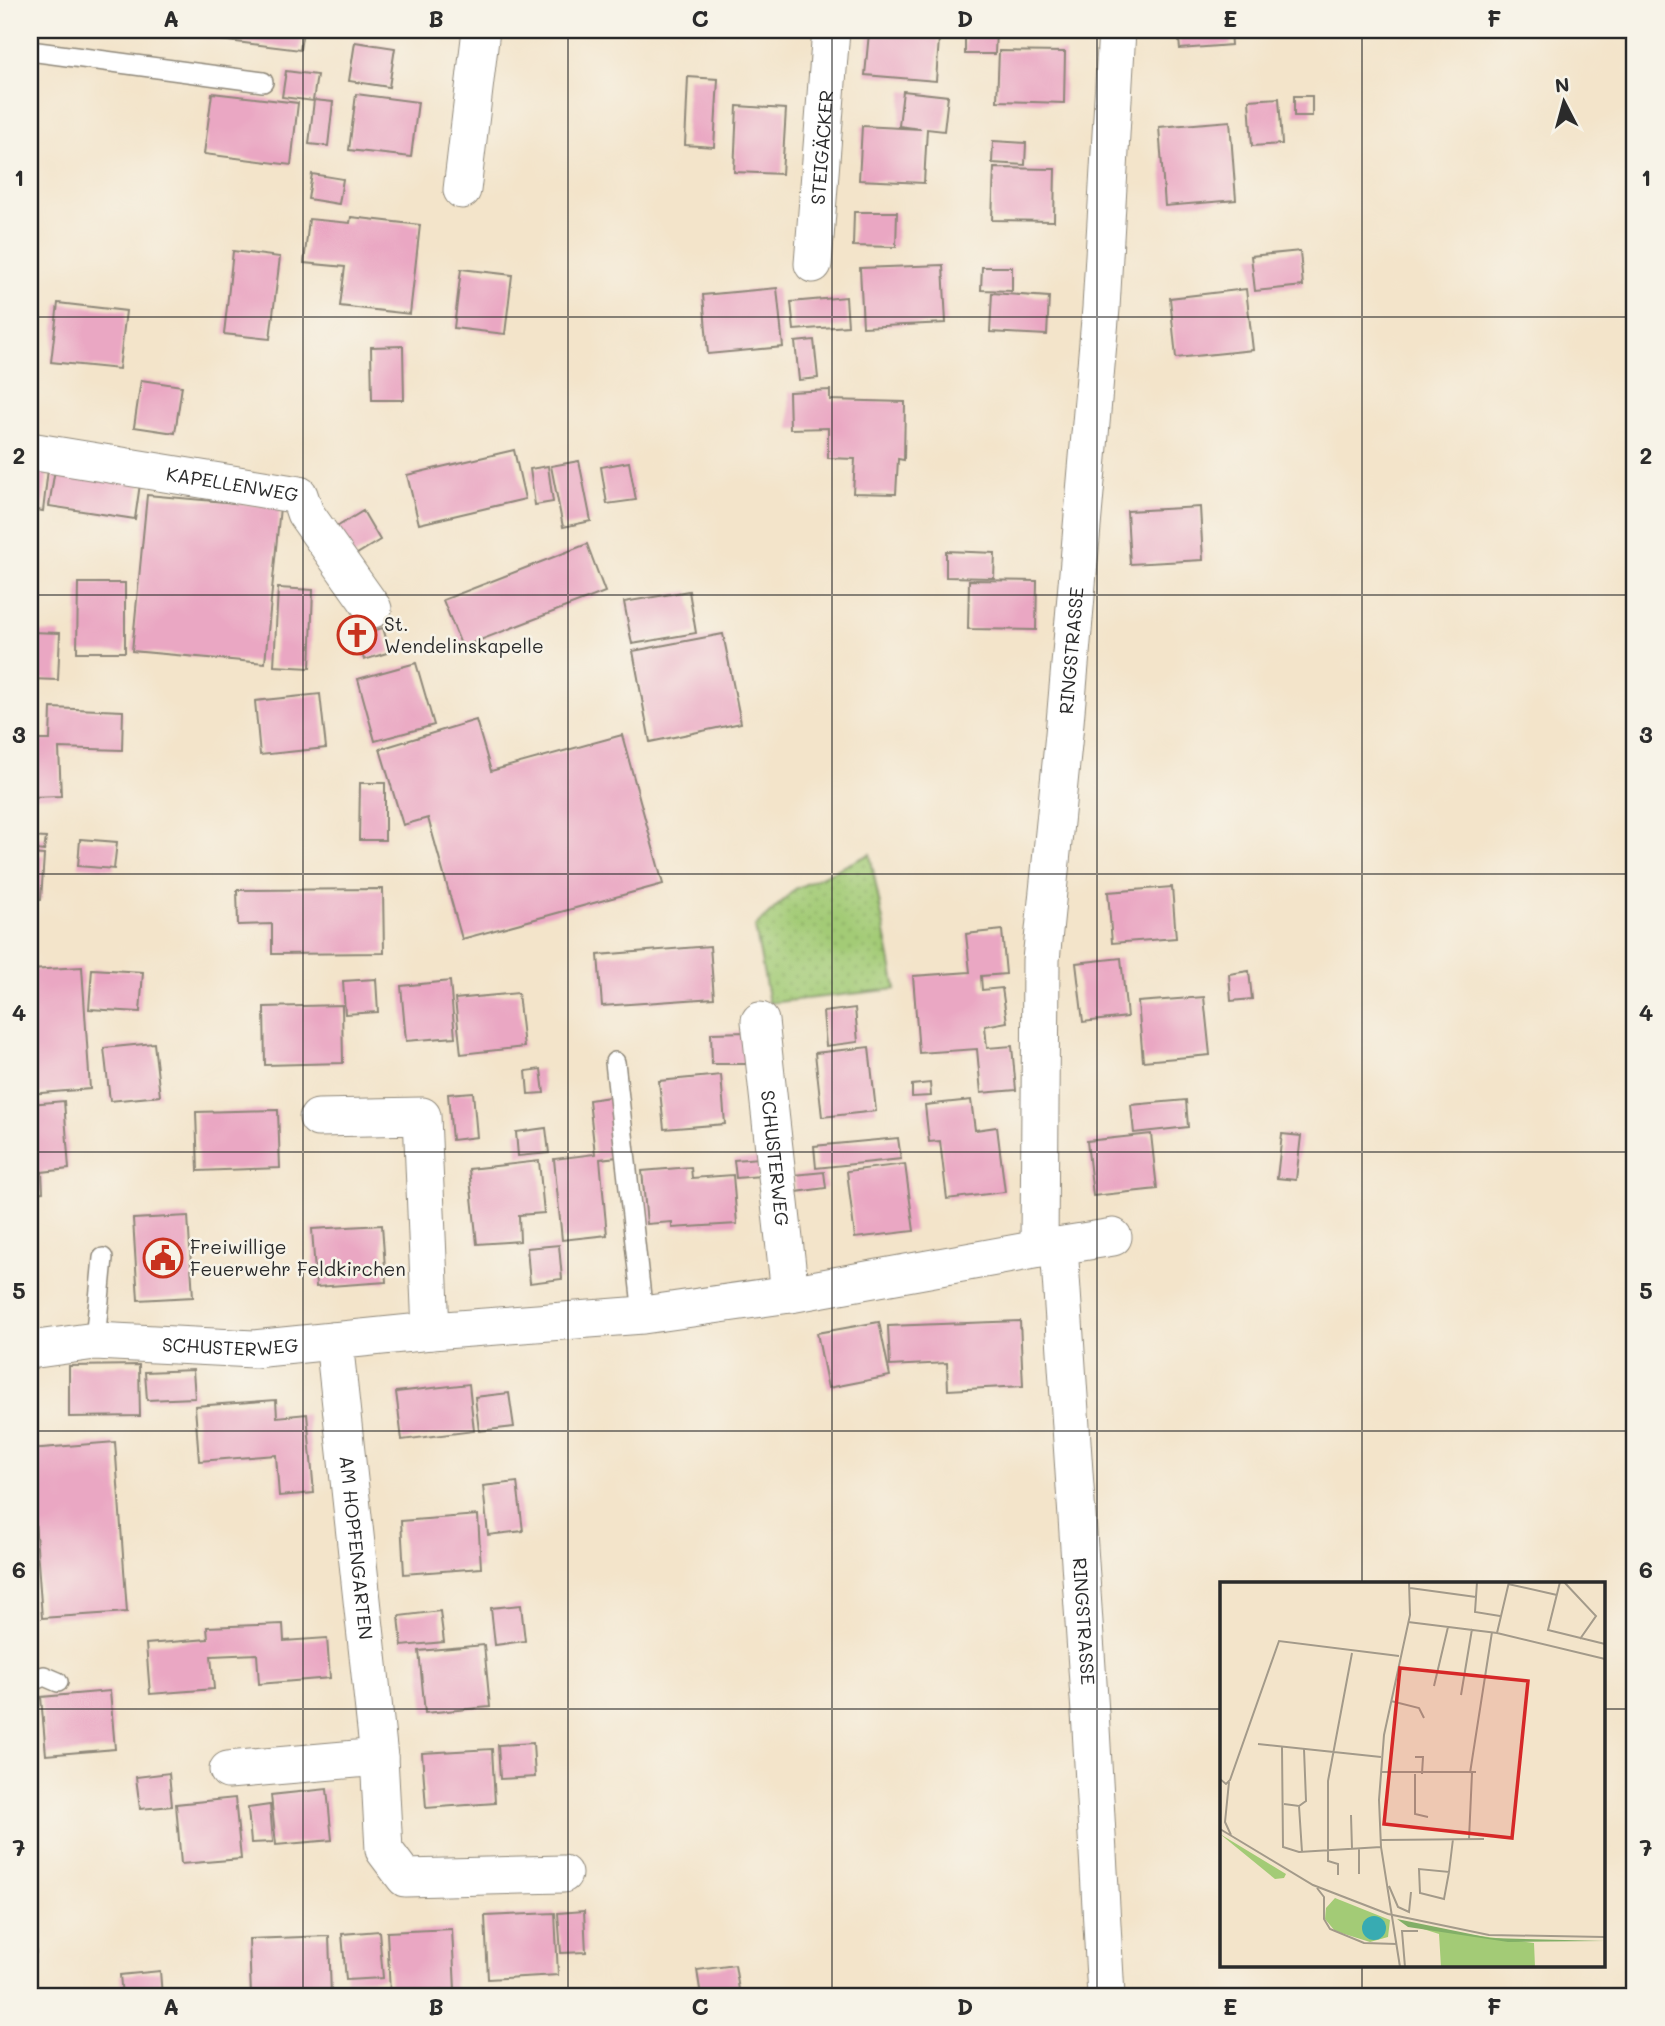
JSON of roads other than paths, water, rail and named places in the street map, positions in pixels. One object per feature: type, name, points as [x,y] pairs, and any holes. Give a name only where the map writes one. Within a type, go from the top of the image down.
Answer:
[{"type":"street","points":[[461,190],[481,30]]},
{"type":"street","name":"STEIGÄCKER","points":[[813,264],[831,30]]},
{"type":"street","name":"RINGSTRASSE","points":[[1106,1996],[1091,1728],[1049,1247],[1041,960],[1065,734],[1101,308],[1117,30]]},
{"type":"street","name":"KAPELLENWEG","points":[[30,452],[299,495],[304,513],[373,609]]},
{"type":"street","name":"SCHUSTERWEG","points":[[760,1021],[790,1294]]},
{"type":"street","points":[[318,1118],[422,1116],[431,1331]]},
{"type":"street","points":[[1049,1247],[1113,1237]]},
{"type":"street","name":"SCHUSTERWEG","points":[[30,1350],[95,1341],[254,1349],[431,1331],[643,1315],[790,1294],[1049,1247]]},
{"type":"street","name":"AM HOPFENGARTEN","points":[[334,1341],[379,1757],[384,1850],[405,1878],[563,1874]]},
{"type":"street","points":[[228,1770],[379,1757]]},
{"type":"lane","points":[[30,51],[263,82]]},
{"type":"lane","points":[[615,1062],[643,1315]]},
{"type":"lane","points":[[95,1341],[103,1258]]},
{"type":"lane","points":[[30,1682],[44,1676],[58,1682]]},
{"type":"place","name":"St. Wendelinskapelle","points":[[357,635]]},
{"type":"place","name":"Freiwillige Feuerwehr Feldkirchen","points":[[163,1258]]}]
